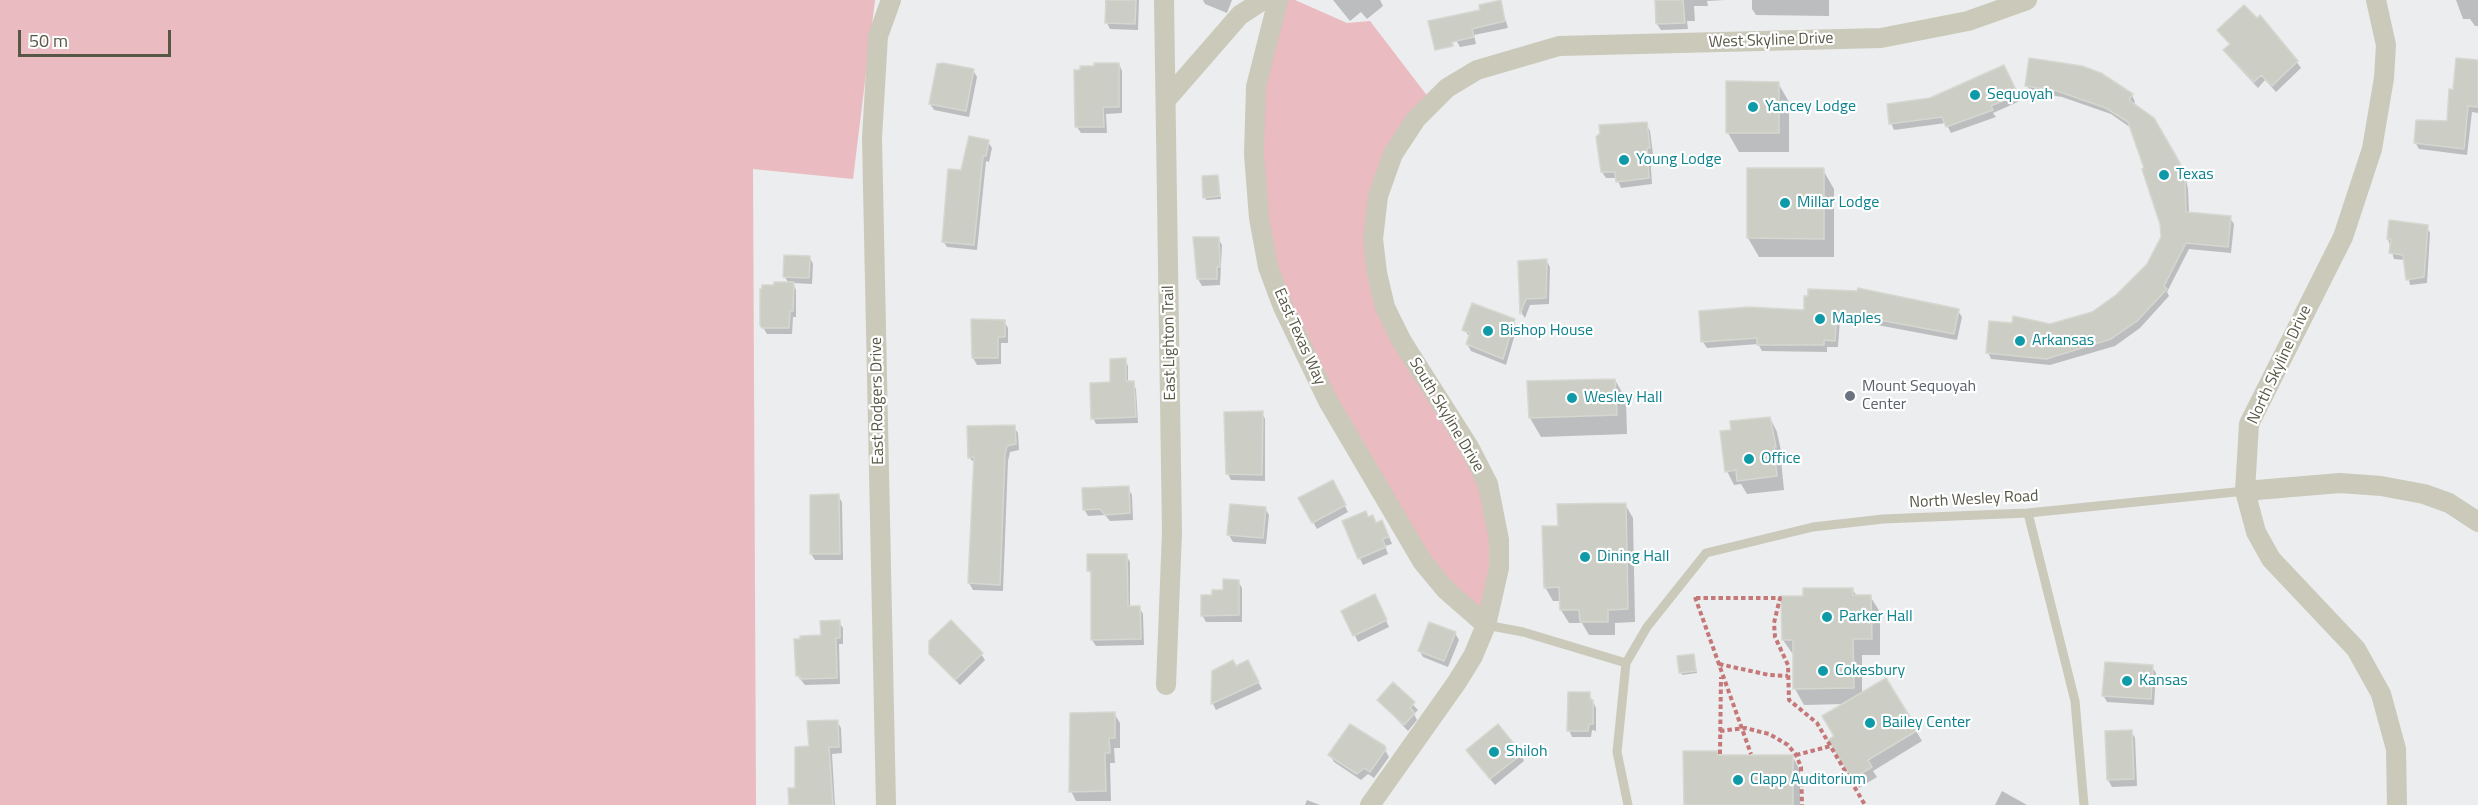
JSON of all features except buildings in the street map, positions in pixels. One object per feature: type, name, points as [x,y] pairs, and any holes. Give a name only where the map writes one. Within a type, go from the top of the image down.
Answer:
[{"type":"street","name":"East Rodgers Drive","points":[[885,805],[872,138],[878,36],[891,0]]},
{"type":"street","name":"East Lighton Trail","points":[[1164,0],[1172,562],[1166,685]]},
{"type":"street","points":[[1166,100],[1240,15],[1263,0]]},
{"type":"street","name":"East Texas Way","points":[[1278,0],[1256,87],[1254,154],[1258,218],[1268,267],[1283,307],[1328,401],[1422,561],[1446,590],[1486,625]]},
{"type":"street","name":"West Skyline Drive","points":[[1512,58],[1559,46],[1881,38],[1968,21],[2026,0]]},
{"type":"street","name":"North Skyline Drive","points":[[2376,0],[2386,45],[2384,78],[2372,149],[2343,237],[2249,424],[2245,491],[2256,532],[2271,559],[2356,650],[2381,694],[2396,749],[2397,805]]},
{"type":"street","name":"South Skyline Drive","points":[[1370,805],[1458,682],[1486,625],[1499,568],[1498,540],[1488,484],[1469,447],[1401,340],[1385,307],[1377,273],[1373,239],[1378,196],[1393,154],[1416,119],[1447,88],[1477,70],[1512,58]]},
{"type":"street","points":[[2245,491],[2340,483],[2381,486],[2424,494],[2441,500],[2478,522]]},
{"type":"lane","name":"North Wesley Road","points":[[1682,583],[1706,553],[1813,527],[1883,519],[2028,513],[2245,491]]},
{"type":"lane","points":[[2028,513],[2075,701],[2084,805]]},
{"type":"lane","points":[[1628,805],[1617,752],[1626,663],[1647,627],[1682,583]]},
{"type":"lane","points":[[1486,625],[1523,632],[1626,663]]},
{"type":"path","points":[[1682,583],[1696,598],[1751,754]]},
{"type":"path","points":[[1696,598],[1780,598],[1774,623],[1775,637],[1786,656],[1789,700],[1817,723],[1865,805]]},
{"type":"path","points":[[1718,664],[1769,675],[1788,676]]},
{"type":"path","points":[[1720,754],[1721,674]]},
{"type":"path","points":[[1720,731],[1740,728],[1777,738],[1796,755],[1801,767],[1802,805]]},
{"type":"path","points":[[1796,755],[1831,746]]},
{"type":"shaded area","points":[[0,0],[875,0],[853,179],[753,169],[756,805],[0,805]]},
{"type":"shaded area","points":[[1278,0],[1295,0],[1347,23],[1370,21],[1432,102],[1393,154],[1377,273],[1469,447],[1499,540],[1486,625],[1442,585],[1283,307],[1254,154]]},
{"type":"place","name":"Sequoyah","points":[[1975,95]]},
{"type":"place","name":"Yancey Lodge","points":[[1753,107]]},
{"type":"place","name":"Young Lodge","points":[[1624,160]]},
{"type":"place","name":"Texas","points":[[2164,175]]},
{"type":"place","name":"Millar Lodge","points":[[1785,203]]},
{"type":"place","name":"Maples","points":[[1820,319]]},
{"type":"place","name":"Bishop House","points":[[1488,331]]},
{"type":"place","name":"Arkansas","points":[[2020,341]]},
{"type":"place","name":"Mount Sequoyah Center","points":[[1850,396]]},
{"type":"place","name":"Wesley Hall","points":[[1572,398]]},
{"type":"place","name":"Office","points":[[1749,459]]},
{"type":"place","name":"Dining Hall","points":[[1585,557]]},
{"type":"place","name":"Parker Hall","points":[[1827,617]]},
{"type":"place","name":"Cokesbury","points":[[1823,671]]},
{"type":"place","name":"Kansas","points":[[2127,681]]},
{"type":"place","name":"Bailey Center","points":[[1870,723]]},
{"type":"place","name":"Shiloh","points":[[1494,752]]},
{"type":"place","name":"Clapp Auditorium","points":[[1738,780]]}]
